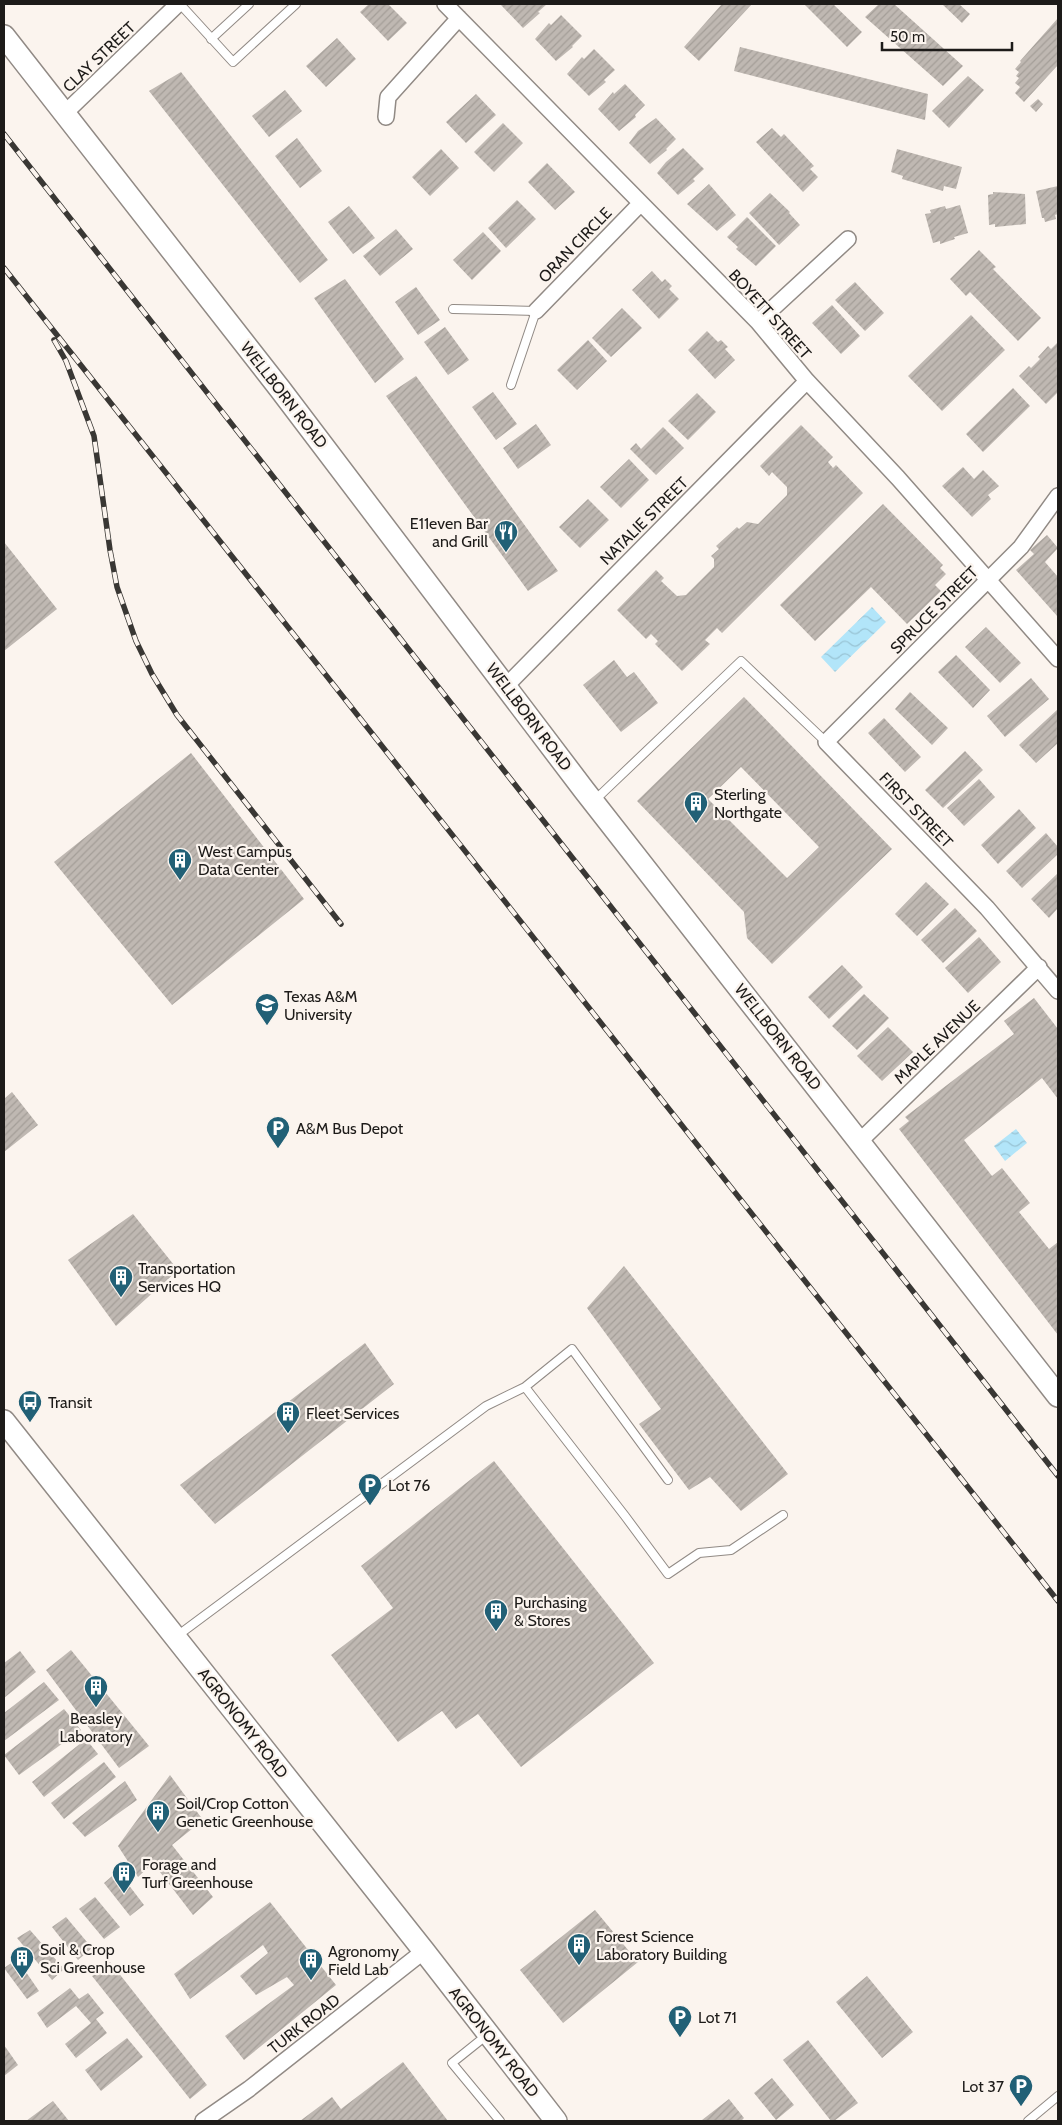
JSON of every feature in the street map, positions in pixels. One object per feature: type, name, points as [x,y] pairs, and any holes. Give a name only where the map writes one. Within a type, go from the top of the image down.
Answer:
[{"type":"main road","name":"WELLBORN ROAD","points":[[4,36],[280,389],[593,802],[1057,1392]]},
{"type":"main road","name":"AGRONOMY ROAD","points":[[4,1421],[424,1951],[556,2121]]},
{"type":"street","name":"CLAY STREET","points":[[65,113],[179,4]]},
{"type":"street","name":"BOYETT STREET","points":[[445,4],[758,322],[807,381],[898,478],[1058,659]]},
{"type":"street","points":[[386,117],[388,97],[459,18]]},
{"type":"street","name":"ORAN CIRCLE","points":[[536,310],[640,204]]},
{"type":"street","points":[[758,322],[848,240]]},
{"type":"street","name":"NATALIE STREET","points":[[506,686],[807,381]]},
{"type":"street","name":"SPRUCE STREET","points":[[826,742],[1021,547],[1058,496]]},
{"type":"street","name":"FIRST STREET","points":[[826,742],[988,908],[1058,990]]},
{"type":"street","name":"MAPLE AVENUE","points":[[860,1141],[1039,967]]},
{"type":"street","name":"TURK ROAD","points":[[203,2121],[249,2089],[424,1951]]},
{"type":"lane","points":[[179,4],[233,62],[296,4]]},
{"type":"lane","points":[[212,39],[249,4]]},
{"type":"lane","points":[[453,309],[536,310],[511,385]]},
{"type":"lane","name":"FIRST STREET","points":[[593,802],[741,661],[826,742]]},
{"type":"lane","points":[[176,1638],[486,1406],[525,1387],[572,1349],[668,1480]]},
{"type":"lane","points":[[525,1387],[668,1574],[699,1553],[731,1550],[782,1514]]},
{"type":"lane","points":[[488,2034],[452,2063],[500,2121]]},
{"type":"lane","points":[[1028,2121],[1058,2096]]},
{"type":"water","points":[[872,607],[886,622],[835,672],[821,657]]},
{"type":"water","points":[[1016,1129],[1027,1143],[1005,1161],[994,1146]]},
{"type":"building","points":[[369,4],[388,4],[407,23],[388,41],[360,12]]},
{"type":"building","points":[[547,4],[523,28],[501,5]]},
{"type":"building","points":[[722,4],[752,4],[699,61],[684,47]]},
{"type":"building","points":[[804,4],[833,4],[862,32],[847,47]]},
{"type":"building","points":[[879,4],[894,4],[963,66],[943,86],[865,17]]},
{"type":"building","points":[[942,4],[959,4],[970,14],[962,23]]},
{"type":"building","points":[[561,15],[582,36],[573,47],[556,61],[535,39],[549,23],[551,25]]},
{"type":"building","points":[[1058,18],[1058,65],[1024,102],[1015,93],[1020,87],[1015,83],[1019,78],[1016,76],[1019,72],[1015,69]]},
{"type":"building","points":[[337,38],[356,59],[326,87],[306,66]]},
{"type":"building","points":[[740,47],[928,94],[925,120],[734,71]]},
{"type":"building","points":[[594,49],[615,70],[604,80],[606,82],[589,96],[567,74],[582,57],[584,59]]},
{"type":"building","points":[[181,72],[328,260],[300,283],[149,91]]},
{"type":"building","points":[[968,76],[984,90],[949,128],[932,111]]},
{"type":"building","points":[[625,84],[645,105],[635,115],[636,117],[619,131],[598,109],[613,92],[614,94]]},
{"type":"building","points":[[285,90],[302,111],[269,137],[252,116]]},
{"type":"building","points":[[476,94],[496,115],[466,143],[446,122]]},
{"type":"building","points":[[1038,99],[1043,104],[1036,112],[1030,106]]},
{"type":"building","points":[[656,118],[676,139],[667,150],[650,164],[629,143],[638,131]]},
{"type":"building","points":[[503,123],[523,143],[494,172],[474,152]]},
{"type":"building","points":[[772,128],[781,137],[784,134],[814,166],[810,169],[818,177],[803,192],[756,142]]},
{"type":"building","points":[[297,138],[322,171],[300,188],[275,156]]},
{"type":"building","points":[[683,148],[704,169],[693,179],[695,181],[678,195],[657,173],[666,162]]},
{"type":"building","points":[[441,149],[459,168],[430,196],[412,177]]},
{"type":"building","points":[[897,149],[962,167],[956,189],[944,186],[943,191],[902,179],[903,176],[891,172]]},
{"type":"building","points":[[547,163],[575,192],[555,210],[528,182]]},
{"type":"building","points":[[709,184],[736,215],[717,231],[687,204]]},
{"type":"building","points":[[1058,186],[1058,214],[1055,215],[1056,219],[1045,222],[1044,218],[1042,218],[1036,191]]},
{"type":"building","points":[[993,192],[1025,194],[1026,224],[995,227],[995,224],[989,225],[988,195],[993,194]]},
{"type":"building","points":[[770,193],[790,212],[800,225],[779,245],[749,213]]},
{"type":"building","points":[[517,200],[536,219],[506,248],[488,228]]},
{"type":"building","points":[[960,205],[968,233],[940,244],[940,241],[933,243],[925,214],[931,213],[930,210],[945,206],[946,209]]},
{"type":"building","points":[[349,206],[375,238],[353,254],[328,222]]},
{"type":"building","points":[[747,217],[776,246],[756,266],[736,249],[738,247],[727,237]]},
{"type":"building","points":[[396,229],[413,249],[380,276],[363,256]]},
{"type":"building","points":[[483,232],[501,251],[472,280],[453,260]]},
{"type":"building","points":[[979,250],[996,267],[993,269],[1041,318],[1018,341],[970,292],[966,296],[950,279]]},
{"type":"building","points":[[652,271],[662,282],[665,279],[672,286],[669,289],[679,299],[659,319],[632,290]]},
{"type":"building","points":[[345,279],[404,359],[375,383],[314,298]]},
{"type":"building","points":[[855,282],[884,313],[865,331],[835,300]]},
{"type":"building","points":[[416,287],[440,320],[418,335],[395,302]]},
{"type":"building","points":[[832,305],[860,336],[841,354],[812,323]]},
{"type":"building","points":[[622,308],[642,328],[611,357],[592,338]]},
{"type":"building","points":[[971,315],[1005,350],[942,411],[908,376]]},
{"type":"building","points":[[445,327],[469,360],[448,375],[424,342]]},
{"type":"building","points":[[707,331],[718,342],[721,340],[728,347],[725,349],[735,360],[715,379],[688,350]]},
{"type":"building","points":[[588,340],[607,361],[577,390],[557,370]]},
{"type":"building","points":[[1058,342],[1058,392],[1046,404],[1019,376],[1040,359],[1038,357],[1048,346],[1051,349]]},
{"type":"building","points":[[416,376],[558,571],[528,591],[386,396]]},
{"type":"building","points":[[1013,388],[1030,406],[983,452],[966,434]]},
{"type":"building","points":[[493,392],[517,424],[496,440],[472,407]]},
{"type":"building","points":[[697,393],[716,412],[688,440],[668,421]]},
{"type":"building","points":[[536,424],[551,445],[518,469],[503,448]]},
{"type":"building","points":[[801,425],[833,457],[828,462],[833,468],[836,465],[863,493],[722,633],[717,628],[705,640],[710,644],[682,671],[655,644],[658,641],[651,634],[646,639],[617,610],[656,570],[664,578],[661,581],[677,596],[686,595],[714,567],[714,559],[711,556],[719,549],[716,546],[737,527],[739,529],[747,522],[758,524],[787,495],[787,487],[772,472],[769,476],[760,466]]},
{"type":"building","points":[[663,427],[684,448],[656,475],[630,449],[636,443],[641,449]]},
{"type":"building","points":[[629,459],[649,480],[621,508],[600,487]]},
{"type":"building","points":[[963,467],[974,479],[983,470],[999,486],[988,495],[991,499],[972,517],[942,486]]},
{"type":"building","points":[[588,499],[609,520],[580,548],[559,527]]},
{"type":"building","points":[[883,504],[943,565],[940,568],[946,574],[935,585],[941,591],[907,624],[871,587],[815,641],[780,605]]},
{"type":"building","points":[[1047,535],[1058,548],[1045,562],[1058,577],[1058,617],[1016,570],[1034,554],[1030,550]]},
{"type":"building","points":[[4,542],[57,609],[4,651]]},
{"type":"building","points":[[986,627],[1021,663],[1000,683],[965,647]]},
{"type":"building","points":[[956,655],[990,690],[973,708],[938,672]]},
{"type":"building","points":[[614,660],[627,677],[634,672],[658,703],[621,732],[583,685]]},
{"type":"building","points":[[1031,678],[1049,699],[1005,737],[987,716]]},
{"type":"building","points":[[910,692],[948,728],[932,745],[895,709]]},
{"type":"building","name":"Sterling Northgate","points":[[744,697],[892,849],[772,964],[747,938],[744,912],[637,801]],"holes":[[[741,767],[819,847],[787,878],[708,799]]]},
{"type":"building","points":[[1058,709],[1058,743],[1036,763],[1019,745]]},
{"type":"building","points":[[884,718],[921,757],[905,772],[868,733]]},
{"type":"building","points":[[965,751],[983,770],[943,808],[925,790]]},
{"type":"building","name":"West Campus Data Center","points":[[191,753],[304,899],[172,1005],[54,862]]},
{"type":"building","points":[[979,779],[995,797],[964,826],[947,808]]},
{"type":"building","points":[[1019,809],[1036,828],[998,864],[981,845]]},
{"type":"building","points":[[1046,833],[1058,847],[1058,854],[1022,888],[1006,871]]},
{"type":"building","points":[[1058,873],[1058,908],[1049,918],[1031,899]]},
{"type":"building","points":[[926,882],[949,904],[917,936],[895,914]]},
{"type":"building","points":[[955,908],[977,931],[943,963],[921,940]]},
{"type":"building","points":[[979,937],[1001,962],[968,993],[945,968]]},
{"type":"building","points":[[842,965],[863,987],[829,1019],[808,997]]},
{"type":"building","points":[[864,994],[889,1018],[857,1050],[832,1026]]},
{"type":"building","points":[[1034,998],[1058,1029],[1058,1099],[1042,1078],[964,1140],[992,1176],[1002,1168],[1030,1203],[1019,1212],[1049,1249],[1058,1242],[1058,1335],[899,1129],[909,1121],[905,1117],[1014,1034],[1004,1021]]},
{"type":"building","points":[[888,1027],[913,1052],[882,1081],[857,1056]]},
{"type":"building","points":[[12,1092],[38,1125],[4,1152],[4,1099]]},
{"type":"building","name":"Transportation Services HQ","points":[[133,1214],[178,1270],[116,1326],[68,1260]]},
{"type":"building","points":[[624,1266],[788,1474],[741,1511],[710,1477],[689,1490],[639,1424],[661,1409],[587,1308]]},
{"type":"building","name":"Fleet Services","points":[[365,1343],[394,1384],[215,1524],[180,1485]]},
{"type":"building","name":"Purchasing & Stores","points":[[494,1461],[654,1663],[521,1767],[478,1714],[456,1729],[442,1711],[398,1742],[331,1655],[393,1608],[361,1566]]},
{"type":"building","name":"Beasley Laboratory","points":[[71,1650],[149,1746],[119,1768],[46,1670]]},
{"type":"building","points":[[20,1651],[36,1672],[4,1698],[4,1663]]},
{"type":"building","points":[[44,1682],[59,1700],[4,1741],[4,1713]]},
{"type":"building","points":[[64,1709],[81,1730],[19,1775],[4,1755]]},
{"type":"building","points":[[86,1739],[98,1754],[44,1797],[32,1782]]},
{"type":"building","points":[[104,1762],[116,1777],[64,1819],[51,1803]]},
{"type":"building","name":"Soil/Crop Cotton Genetic Greenhouse","points":[[170,1775],[203,1820],[172,1845],[213,1897],[193,1915],[153,1863],[138,1877],[118,1846]]},
{"type":"building","points":[[125,1781],[137,1800],[85,1837],[72,1823]]},
{"type":"building","name":"Forage and Turf Greenhouse","points":[[118,1871],[144,1905],[130,1916],[104,1883]]},
{"type":"building","points":[[95,1897],[120,1927],[104,1939],[79,1909]]},
{"type":"building","name":"Agronomy Field Lab","points":[[270,1902],[336,1985],[244,2060],[225,2036],[294,1985],[287,1977],[256,1995],[240,1976],[268,1953],[263,1945],[190,1999],[174,1974]]},
{"type":"building","name":"Forest Science Laboratory Building","points":[[595,1910],[638,1962],[563,2023],[520,1970]]},
{"type":"building","points":[[66,1917],[92,1948],[78,1960],[52,1927]]},
{"type":"building","points":[[30,1930],[64,1969],[52,1980],[17,1938]]},
{"type":"building","name":"Soil & Crop Sci Greenhouse","points":[[17,1959],[39,1991],[27,1999],[4,1968]]},
{"type":"building","points":[[110,1962],[207,2085],[190,2099],[92,1976]]},
{"type":"building","points":[[867,1976],[913,2032],[882,2058],[836,2002]]},
{"type":"building","points":[[70,1988],[79,1999],[88,1993],[104,2013],[96,2019],[107,2033],[76,2058],[65,2044],[91,2023],[76,2006],[47,2028],[37,2013]]},
{"type":"building","points":[[127,2038],[143,2057],[101,2091],[85,2070]]},
{"type":"building","points":[[808,2040],[858,2103],[834,2121],[831,2121],[783,2060]]},
{"type":"building","points":[[4,2045],[18,2065],[4,2076]]},
{"type":"building","points":[[403,2062],[448,2121],[300,2121],[332,2097],[341,2109]]},
{"type":"building","points":[[772,2078],[794,2105],[776,2120],[754,2093]]},
{"type":"building","points":[[729,2099],[744,2118],[741,2121],[702,2120]]},
{"type":"building","points":[[53,2101],[69,2121],[26,2121]]},
{"type":"railway","points":[[4,134],[1058,1476]]},
{"type":"railway","points":[[4,268],[1058,1601]]},
{"type":"railway","points":[[54,340],[66,361],[94,436],[117,587],[136,641],[152,674],[177,715],[341,924]]},
{"type":"place","name":"E11even Bar and Grill","points":[[506,553]]},
{"type":"place","name":"Sterling Northgate","points":[[696,824]]},
{"type":"place","name":"West Campus Data Center","points":[[180,881]]},
{"type":"place","name":"Texas A&M University","points":[[267,1026]]},
{"type":"place","name":"A&M Bus Depot","points":[[278,1149]]},
{"type":"place","name":"Transportation Services HQ","points":[[121,1298]]},
{"type":"place","name":"Transit","points":[[30,1423]]},
{"type":"place","name":"Fleet Services","points":[[288,1434]]},
{"type":"place","name":"Lot 76","points":[[370,1506]]},
{"type":"place","name":"Purchasing & Stores","points":[[496,1632]]},
{"type":"place","name":"Beasley Laboratory","points":[[96,1708]]},
{"type":"place","name":"Soil/Crop Cotton Genetic Greenhouse","points":[[158,1833]]},
{"type":"place","name":"Forage and Turf Greenhouse","points":[[124,1894]]},
{"type":"place","name":"Forest Science Laboratory Building","points":[[579,1966]]},
{"type":"place","name":"Soil & Crop Sci Greenhouse","points":[[22,1979]]},
{"type":"place","name":"Agronomy Field Lab","points":[[311,1981]]},
{"type":"place","name":"Lot 71","points":[[680,2038]]},
{"type":"place","name":"Lot 37","points":[[1021,2107]]}]
